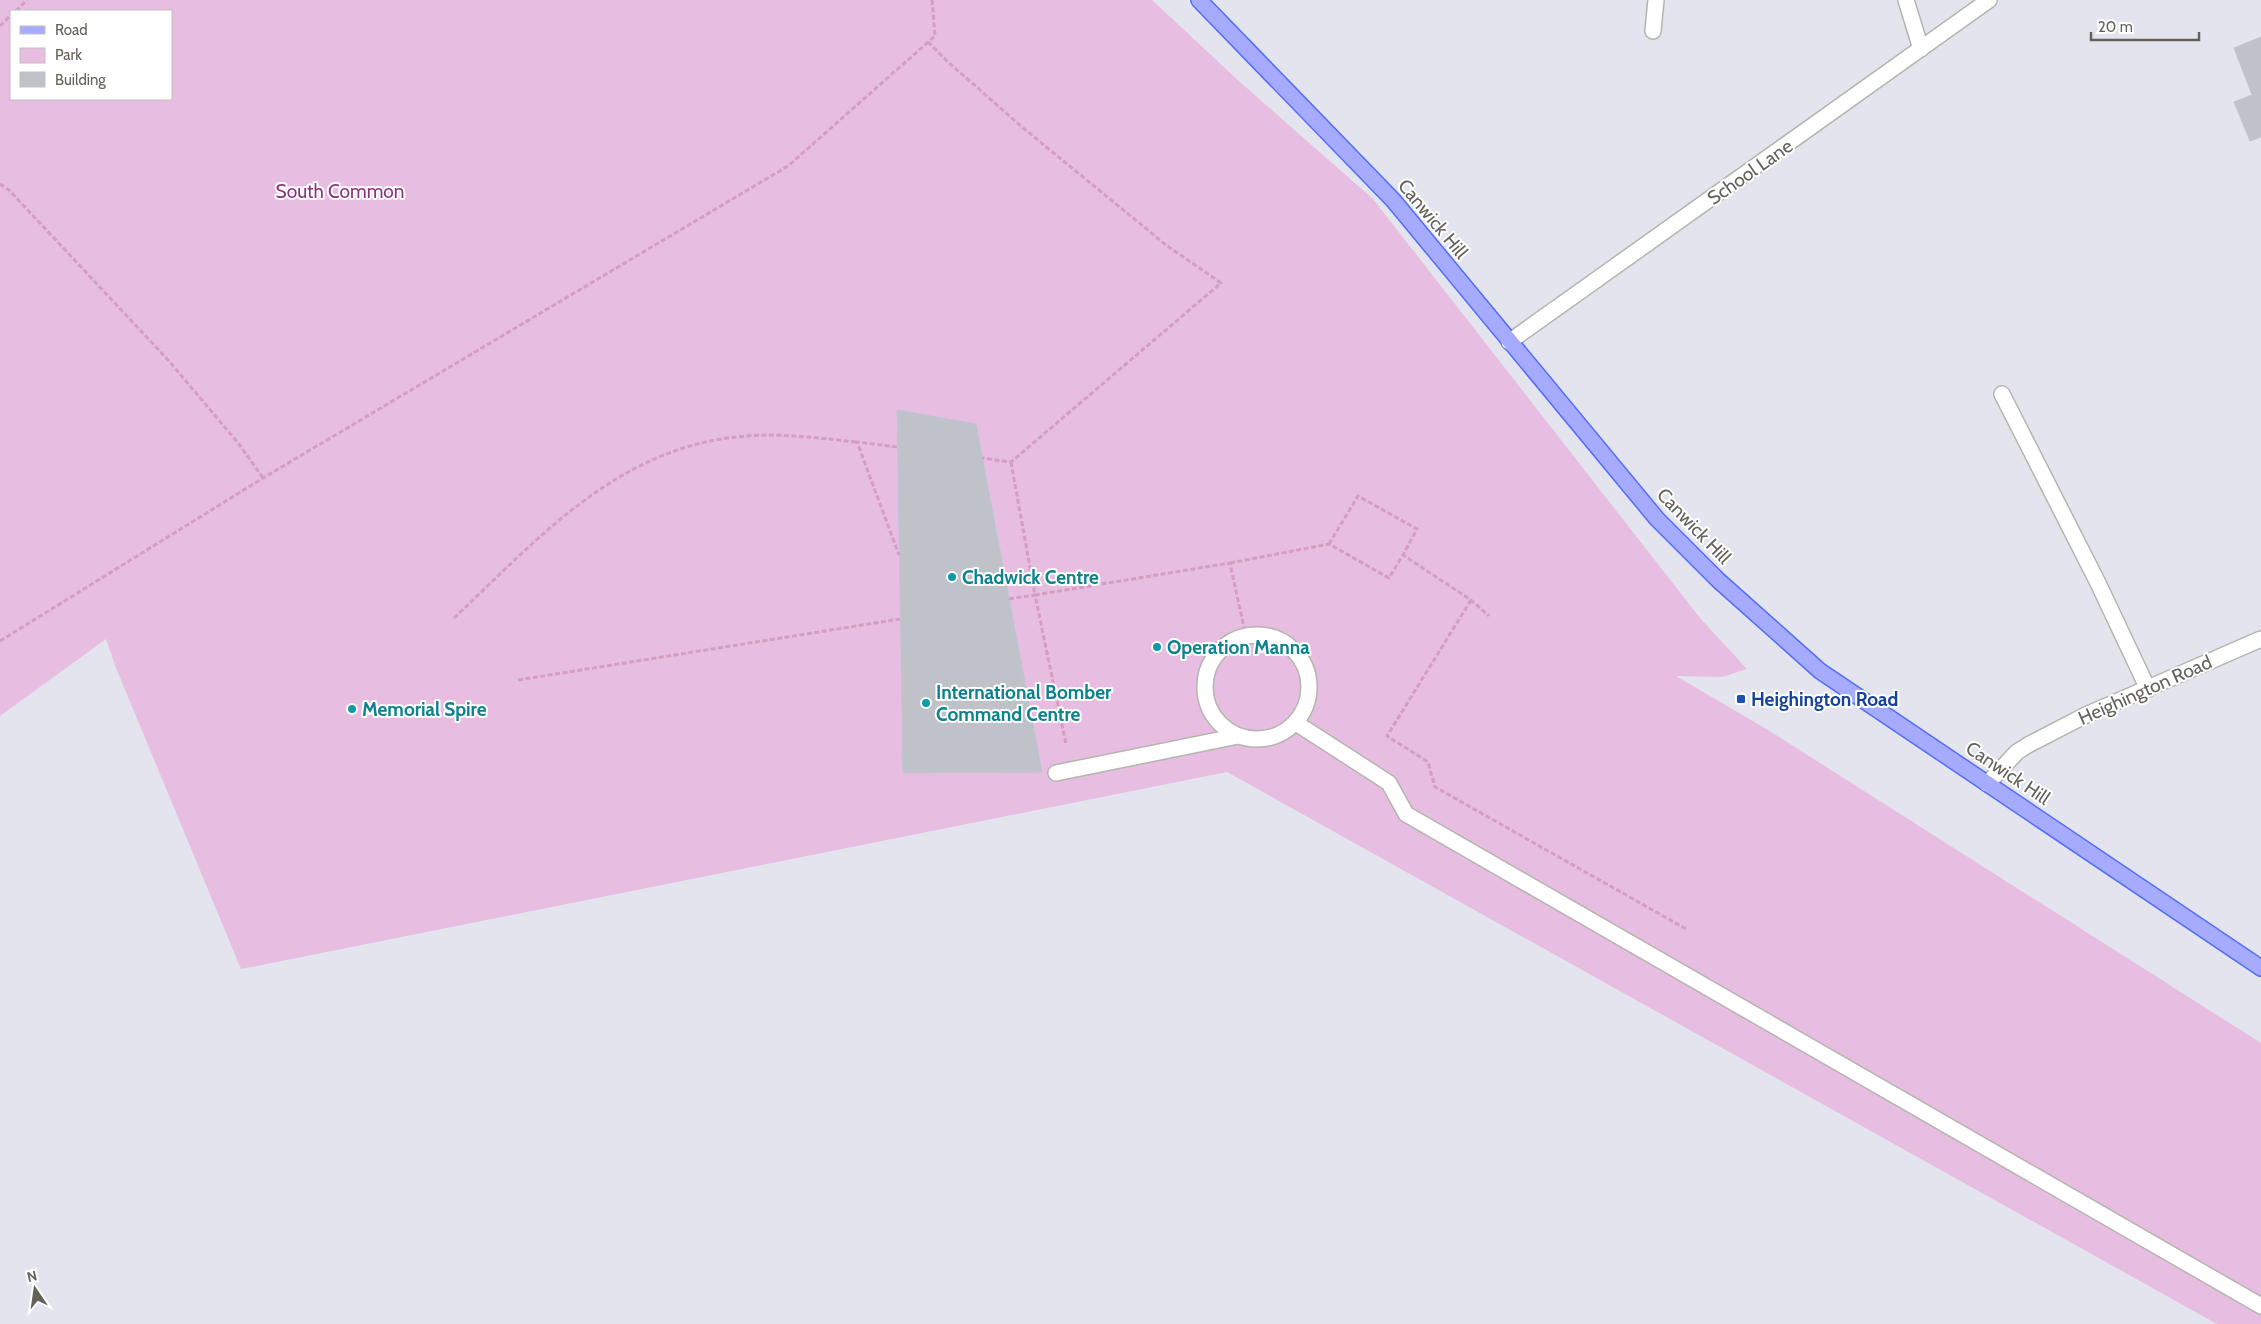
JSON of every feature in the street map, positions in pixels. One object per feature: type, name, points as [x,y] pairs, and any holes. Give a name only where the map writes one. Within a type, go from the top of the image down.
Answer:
[{"type":"main road","name":"Canwick Hill","points":[[1199,0],[1393,200],[1508,342],[1657,519],[1718,580],[1820,671],[2261,968]]},
{"type":"street","points":[[1653,31],[1656,0]]},
{"type":"street","points":[[1906,0],[1921,49]]},
{"type":"street","name":"School Lane","points":[[1508,342],[1806,132],[1989,0]]},
{"type":"street","points":[[2002,394],[2098,583],[2148,689]]},
{"type":"street","points":[[1257,635],[1274,638],[1290,646],[1301,659],[1308,675],[1310,692],[1305,709],[1296,723],[1283,733],[1268,739],[1249,739],[1232,734],[1218,723],[1209,708],[1204,691],[1206,674],[1213,658],[1224,647],[1246,637],[1257,635]]},
{"type":"street","name":"Heighington Road","points":[[1987,784],[2017,752],[2028,745],[2086,715],[2261,639]]},
{"type":"street","points":[[1296,723],[1389,783],[1406,814],[2261,1306]]},
{"type":"street","points":[[1056,774],[1238,736]]},
{"type":"path","points":[[17,10],[28,0]]},
{"type":"path","points":[[0,641],[263,478],[788,166],[934,36],[932,0],[925,0]]},
{"type":"path","points":[[0,26],[10,16]]},
{"type":"path","points":[[928,42],[1022,127],[1166,245],[1221,283],[1011,462],[982,458]]},
{"type":"path","points":[[0,184],[9,190],[169,361],[239,444],[263,478]]},
{"type":"path","points":[[454,618],[584,499],[635,467],[688,446],[736,437],[790,435],[897,447]]},
{"type":"path","points":[[857,442],[899,555]]},
{"type":"path","points":[[1011,462],[1035,595],[1071,770]]},
{"type":"path","points":[[1009,599],[1230,563],[1329,544],[1389,578],[1417,529],[1358,496],[1329,544]]},
{"type":"path","points":[[1403,555],[1470,600],[1489,616]]},
{"type":"path","points":[[1230,563],[1246,637]]},
{"type":"path","points":[[1470,600],[1387,736],[1428,762],[1435,787],[1688,930]]},
{"type":"path","points":[[518,680],[900,619]]},
{"type":"green space","name":"International Bomber Command Centre","points":[[0,0],[1152,0],[1240,82],[1373,199],[1700,618],[1747,669],[1722,677],[1676,676],[1768,730],[2261,1043],[2261,1324],[2217,1324],[1227,772],[241,969],[116,668],[106,639],[0,716]]},
{"type":"building","points":[[2261,37],[2261,137],[2250,141],[2234,102],[2252,95],[2234,48]]},
{"type":"building","name":"Chadwick Centre","points":[[897,410],[976,424],[1042,772],[903,773]]},
{"type":"place","name":"Chadwick Centre","points":[[952,577]]},
{"type":"place","name":"Operation Manna","points":[[1157,647]]},
{"type":"place","name":"Heighington Road","points":[[1741,699]]},
{"type":"place","name":"International Bomber Command Centre","points":[[926,703]]},
{"type":"place","name":"Memorial Spire","points":[[352,709]]},
{"type":"park label","name":"South Common","points":[[340,191]]}]
